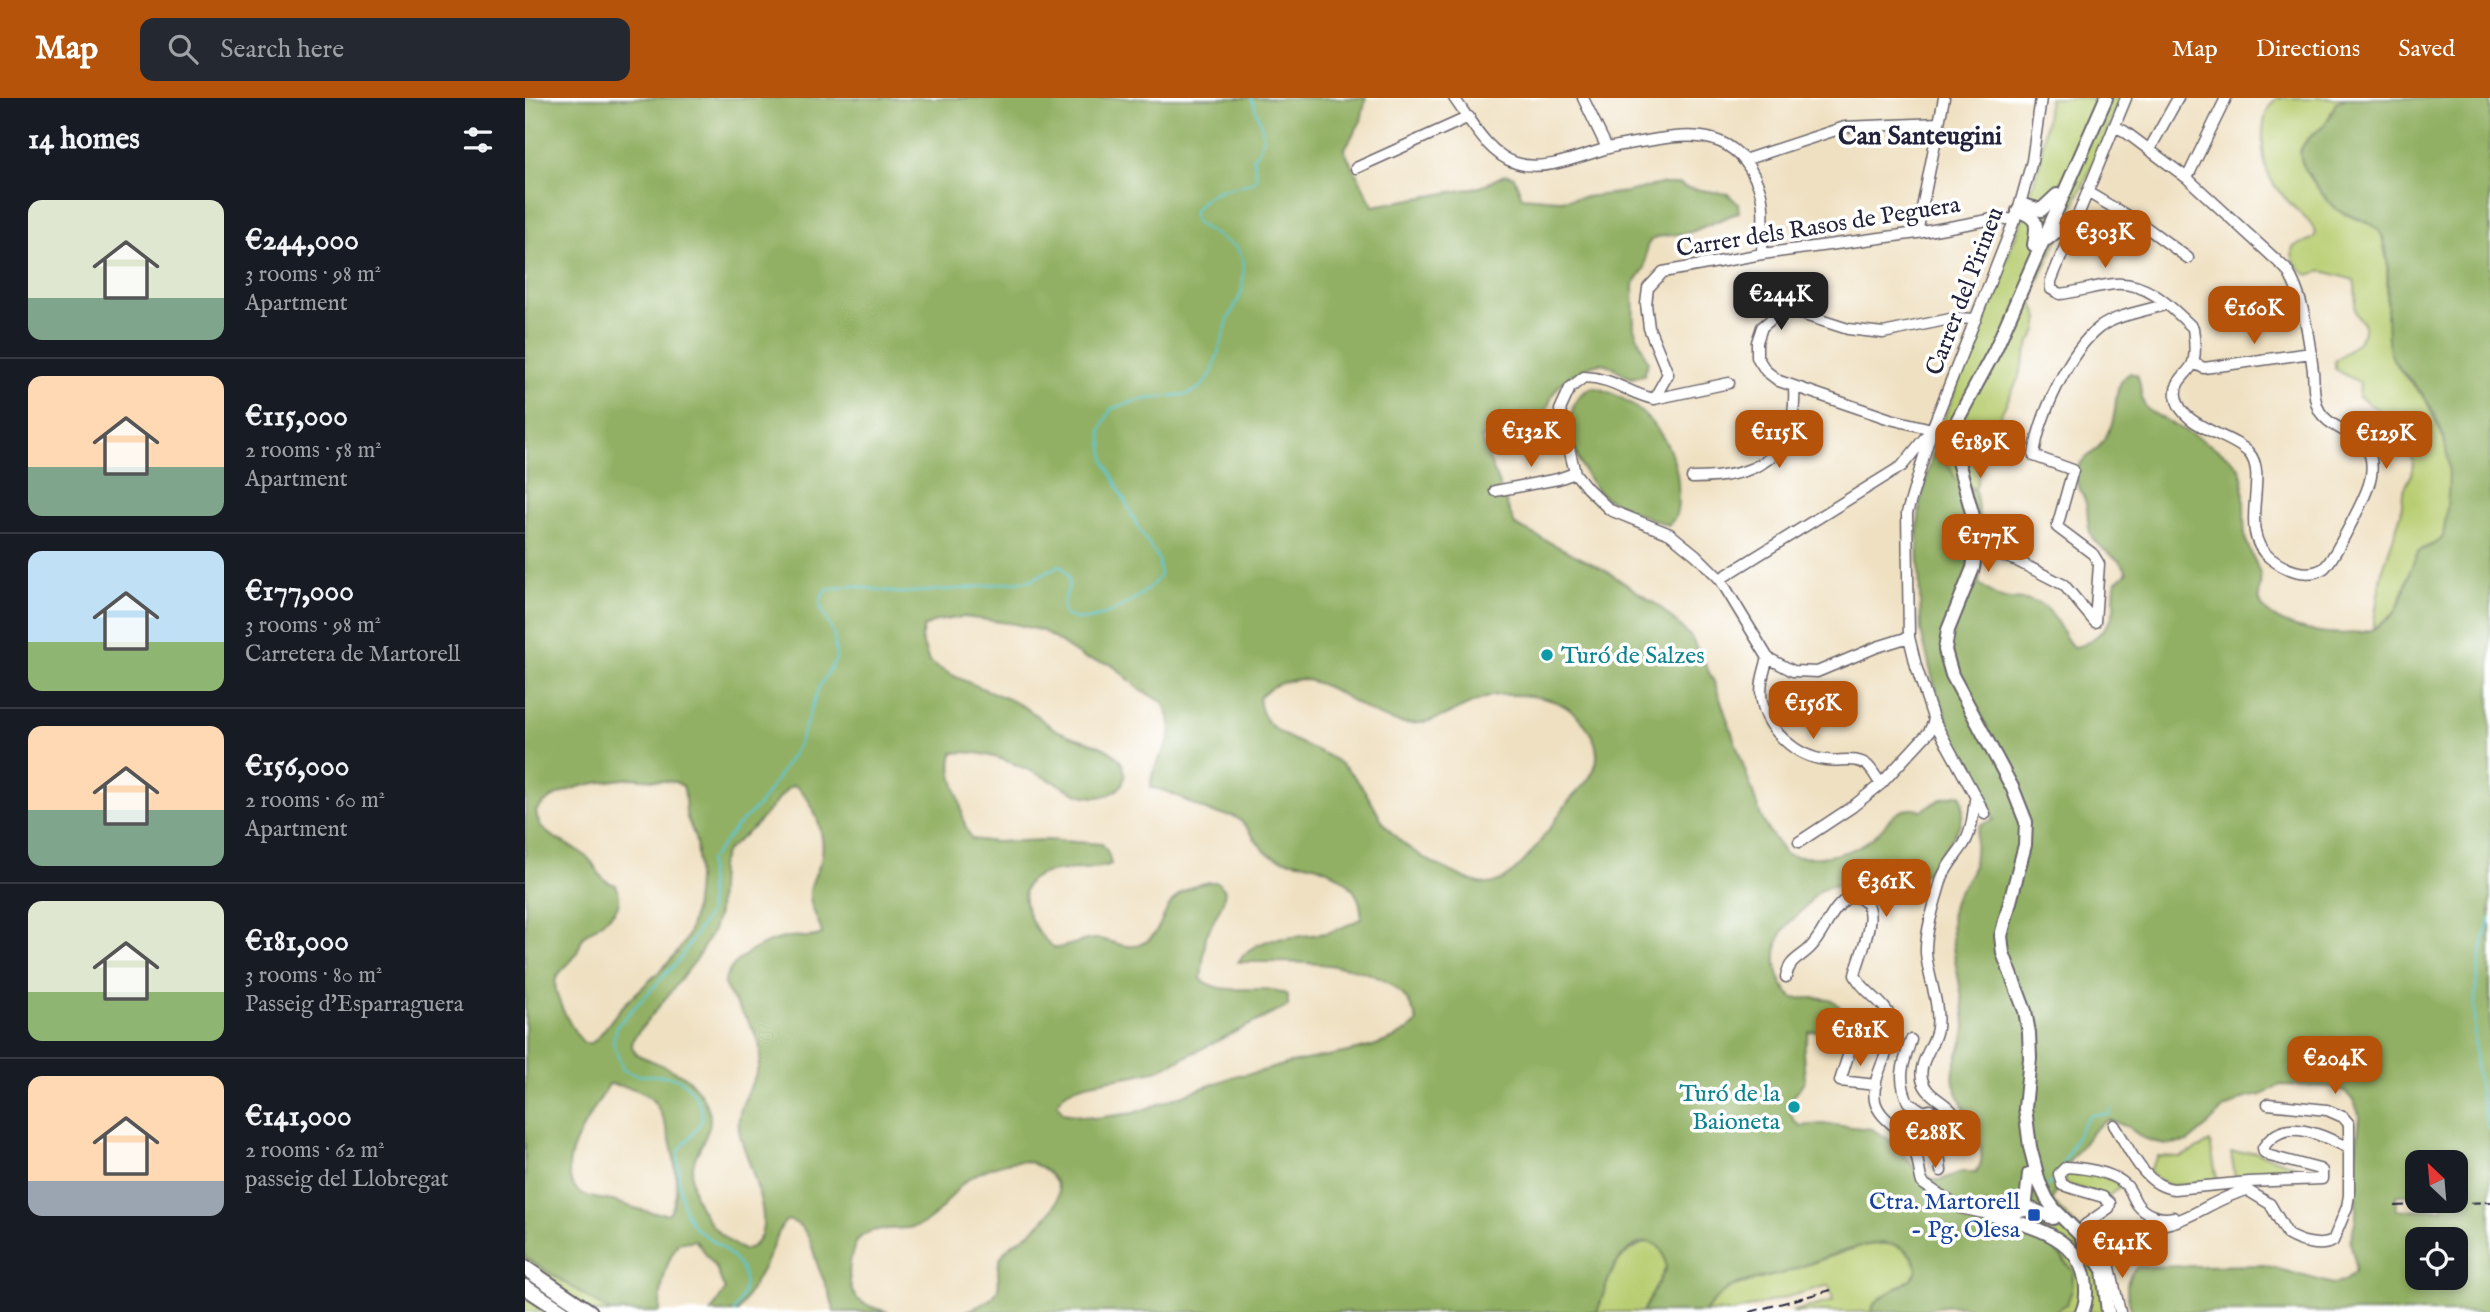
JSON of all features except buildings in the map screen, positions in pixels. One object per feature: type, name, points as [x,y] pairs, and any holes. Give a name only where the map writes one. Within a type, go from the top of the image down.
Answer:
[{"type":"highway","points":[[525,1269],[590,1312]]},
{"type":"highway","points":[[525,1287],[563,1312]]},
{"type":"main road","points":[[2063,227],[2059,199],[2064,178],[2101,98]]},
{"type":"main road","points":[[2015,1217],[2032,1203],[2034,1178],[2023,1122],[2030,1058],[2029,1033],[2025,1011],[2003,953],[2001,936],[2025,845],[2026,822],[2010,783],[1952,675],[1945,650],[1948,630],[1970,577],[1976,545],[1973,516],[1955,451],[1956,426],[1961,411],[1995,351],[2038,244],[2106,98]]},
{"type":"main road","points":[[2063,227],[2051,216],[2062,191],[2064,178]]},
{"type":"main road","points":[[2018,212],[2041,210],[2059,199]]},
{"type":"main road","points":[[2018,212],[2032,217],[2035,221],[2038,244]]},
{"type":"main road","points":[[2038,244],[2063,227]]},
{"type":"main road","points":[[2034,1178],[2053,1213]]},
{"type":"main road","points":[[2032,1203],[2053,1213],[2091,1244],[2105,1278],[2108,1312]]},
{"type":"main road","points":[[1989,1214],[2015,1217],[2046,1231],[2074,1252],[2083,1270],[2086,1288],[2086,1303],[2082,1312]]},
{"type":"main road","points":[[2096,1260],[2101,1312]]},
{"type":"street","points":[[1454,98],[1487,142],[1503,156],[1516,163],[1535,166],[1564,161],[1607,148],[1682,134],[1715,138],[1731,147],[1744,160],[1758,185],[1763,211],[1762,254]]},
{"type":"street","points":[[1583,98],[1607,148]]},
{"type":"street","points":[[1917,233],[1944,98]]},
{"type":"street","name":"Carrer del Pirineu","points":[[1985,814],[1934,721],[1916,666],[1909,637],[1907,513],[1932,429],[2018,212],[2032,161],[2041,98]]},
{"type":"street","points":[[2114,126],[2187,178],[2287,269],[2296,282],[2311,353],[2317,407],[2325,419],[2354,437],[2369,453],[2371,467],[2369,484],[2333,556],[2325,567],[2311,574],[2292,571],[2269,557],[2257,543],[2253,520],[2256,476],[2253,457],[2242,445],[2201,427],[2176,399],[2176,384],[2193,363],[2193,328],[2148,291],[2128,284],[2111,284],[2064,293],[2053,292],[2051,281],[2063,227],[2087,192],[2114,126],[2126,98]]},
{"type":"street","points":[[2149,149],[2178,98]]},
{"type":"street","points":[[2187,178],[2226,98]]},
{"type":"street","points":[[1356,168],[1468,117]]},
{"type":"street","points":[[1744,160],[1845,127],[1939,123]]},
{"type":"street","points":[[2087,192],[2143,225],[2188,258]]},
{"type":"street","name":"Carrer dels Rasos de Peguera","points":[[1654,399],[1668,374],[1649,328],[1646,304],[1648,288],[1663,272],[1762,254],[1917,233],[2018,212]]},
{"type":"street","points":[[1976,545],[2017,561],[2064,585],[2095,622],[2099,564],[2093,554],[2057,527],[2073,470],[2034,456],[2036,438],[2047,408],[2072,359],[2089,337],[2102,326],[2120,317],[2167,304]]},
{"type":"street","points":[[1720,579],[1902,466],[1932,429],[1890,419],[1779,381],[1766,371],[1757,357],[1757,342],[1762,327],[1779,313],[1795,312],[1848,330],[1883,333],[1955,318],[1976,320]]},
{"type":"street","points":[[2193,363],[2204,368],[2311,353]]},
{"type":"street","points":[[1729,383],[1654,399],[1640,396],[1604,378],[1584,377],[1570,388],[1560,410],[1575,473],[1610,510],[1670,534],[1696,555],[1720,579],[1768,658],[1793,671],[1817,672],[1909,637]]},
{"type":"street","points":[[1692,478],[1717,478],[1761,466],[1778,450],[1789,433],[1795,411],[1794,387]]},
{"type":"street","points":[[1495,491],[1558,479],[1575,473]]},
{"type":"street","points":[[1768,658],[1763,674],[1761,700],[1769,723],[1787,742],[1807,756],[1825,760],[1856,760],[1868,766],[1881,784]]},
{"type":"street","points":[[1799,842],[1881,784],[1929,732],[1934,721]]},
{"type":"street","points":[[1924,1112],[1930,1110],[1949,1117],[1954,1114],[1929,1092],[1922,1080],[1923,1065],[1933,1044],[1937,1027],[1935,990],[1926,950],[1942,878],[1946,867],[1964,844],[1975,800]]},
{"type":"street","points":[[1786,977],[1790,964],[1816,941],[1842,902],[1851,896],[1865,901],[1871,916],[1856,975],[1859,983],[1885,1008],[1892,1024],[1876,1086],[1877,1107],[1910,1143],[1917,1156],[1922,1183],[1959,1208],[1989,1214]]},
{"type":"street","points":[[1860,1018],[1840,1081],[1876,1086]]},
{"type":"street","points":[[1911,1040],[1902,1064],[1903,1083],[1908,1102],[1924,1112],[1938,1133],[1941,1171]]},
{"type":"street","points":[[2248,1186],[2270,1204],[2288,1235],[2308,1242],[2329,1243],[2336,1236],[2347,1207],[2349,1124],[2343,1117],[2327,1110],[2268,1104]]},
{"type":"street","points":[[1893,1125],[1913,1129],[1938,1144]]},
{"type":"street","points":[[2114,1125],[2140,1167],[2164,1188],[2174,1189],[2322,1179],[2323,1174],[2319,1170],[2264,1152],[2263,1148],[2267,1142],[2284,1132],[2305,1130],[2349,1148]]},
{"type":"street","points":[[2120,1312],[2109,1263],[2091,1244],[2085,1227],[2109,1208],[2110,1201],[2062,1185],[2059,1174],[2066,1167],[2094,1171],[2125,1183],[2138,1205],[2157,1218],[2195,1213]]},
{"type":"street","points":[[2091,1244],[2117,1230],[2167,1224],[2248,1186]]},
{"type":"green space","points":[[525,98],[1366,98],[1361,121],[1344,150],[1373,206],[1480,187],[1506,174],[1514,177],[1522,197],[1559,200],[1627,192],[1661,184],[1679,184],[1687,188],[1728,194],[1738,204],[1739,212],[1691,232],[1657,237],[1647,246],[1645,268],[1633,285],[1634,328],[1648,362],[1644,375],[1631,378],[1605,364],[1593,365],[1571,375],[1559,386],[1551,398],[1544,423],[1481,438],[1515,525],[1605,570],[1660,607],[1691,637],[1715,684],[1762,819],[1786,855],[1816,857],[1856,848],[1873,837],[1896,814],[1911,809],[1922,810],[1943,798],[1960,794],[1963,811],[1958,828],[1925,873],[1911,882],[1889,880],[1865,886],[1824,888],[1786,927],[1776,952],[1779,977],[1793,998],[1827,998],[1838,1005],[1847,1023],[1844,1030],[1830,1036],[1818,1031],[1809,1032],[1803,1052],[1805,1080],[1789,1103],[1788,1109],[1795,1122],[1801,1126],[1822,1124],[1872,1129],[1891,1141],[1915,1168],[1934,1180],[1941,1180],[1961,1172],[1976,1172],[1981,1163],[1979,1140],[1957,1093],[1953,1076],[1965,1026],[1951,924],[1953,903],[1973,867],[1980,825],[1994,820],[1957,748],[1933,680],[1921,632],[1918,530],[1920,504],[1933,453],[1948,464],[1956,480],[1975,490],[1981,537],[1979,584],[1999,597],[2029,601],[2045,607],[2073,647],[2079,646],[2092,639],[2109,623],[2114,610],[2116,581],[2127,573],[2121,563],[2091,536],[2086,503],[2076,481],[2076,472],[2081,463],[2099,447],[2108,432],[2120,384],[2130,373],[2137,375],[2146,408],[2226,455],[2241,472],[2245,536],[2260,575],[2260,601],[2267,612],[2278,620],[2309,631],[2344,634],[2359,633],[2377,627],[2391,616],[2400,603],[2419,551],[2443,537],[2449,483],[2446,449],[2435,415],[2391,355],[2388,335],[2387,255],[2380,232],[2366,221],[2334,207],[2306,170],[2301,159],[2302,147],[2323,126],[2336,102],[2347,98],[2490,98],[2490,1312],[2132,1312],[2127,1294],[2128,1282],[2132,1271],[2137,1267],[2264,1265],[2333,1284],[2345,1281],[2355,1272],[2356,1265],[2350,1242],[2356,1218],[2356,1149],[2360,1117],[2354,1101],[2345,1092],[2333,1087],[2279,1085],[2262,1095],[2245,1098],[2223,1109],[2188,1142],[2165,1145],[2143,1138],[2128,1127],[2110,1120],[2093,1131],[2059,1175],[2055,1194],[2043,1216],[2045,1237],[2073,1272],[2072,1289],[2067,1304],[2053,1312],[1978,1312],[1951,1306],[1905,1312],[1871,1312],[1879,1299],[1907,1282],[1917,1270],[1909,1254],[1896,1245],[1879,1244],[1838,1253],[1784,1273],[1734,1286],[1724,1291],[1704,1312],[1643,1312],[1666,1268],[1660,1248],[1648,1242],[1632,1247],[1618,1261],[1608,1279],[1597,1312],[964,1312],[993,1297],[999,1283],[1000,1259],[1009,1247],[1045,1218],[1057,1199],[1055,1180],[1032,1163],[1017,1161],[989,1168],[967,1180],[926,1222],[906,1228],[874,1231],[858,1240],[850,1266],[851,1289],[863,1303],[888,1312],[834,1312],[806,1233],[801,1227],[787,1220],[738,1312],[711,1312],[725,1290],[716,1268],[695,1240],[678,1243],[673,1251],[664,1276],[660,1312],[611,1312],[525,1257]],"holes":[[[964,617],[1043,631],[1085,659],[1111,664],[1142,691],[1163,702],[1171,730],[1165,750],[1155,767],[1151,788],[1167,792],[1214,813],[1237,818],[1269,854],[1317,866],[1345,881],[1358,898],[1361,908],[1361,919],[1342,928],[1268,941],[1246,952],[1238,962],[1315,963],[1368,973],[1390,984],[1407,1000],[1417,1022],[1393,1039],[1376,1045],[1238,1075],[1134,1113],[1094,1118],[1063,1113],[1057,1103],[1072,1089],[1161,1069],[1288,1006],[1288,995],[1266,989],[1221,988],[1201,979],[1206,936],[1223,902],[1225,890],[1217,882],[1197,885],[1179,895],[1170,905],[1152,937],[1141,944],[1130,946],[1093,939],[1055,948],[1046,940],[1027,909],[1024,893],[1029,882],[1039,875],[1111,864],[1108,853],[1102,844],[1047,840],[995,842],[972,839],[965,825],[953,778],[953,753],[977,753],[1002,759],[1091,797],[1108,795],[1119,789],[1124,779],[1122,764],[1104,748],[1062,733],[1025,707],[929,662],[921,638],[924,627],[936,621]],[[1301,679],[1328,687],[1377,715],[1403,723],[1436,719],[1495,696],[1522,695],[1556,702],[1573,712],[1587,727],[1596,745],[1596,764],[1588,780],[1522,863],[1500,881],[1478,883],[1439,866],[1411,849],[1387,827],[1364,789],[1341,764],[1291,739],[1269,723],[1262,712],[1259,698],[1283,682]],[[633,778],[675,782],[683,786],[687,818],[696,843],[696,895],[691,923],[677,952],[623,1006],[592,1043],[584,1043],[560,1003],[555,986],[556,979],[574,958],[585,935],[616,909],[619,894],[616,885],[602,877],[589,859],[549,834],[538,821],[536,811],[568,790]],[[794,785],[801,791],[813,809],[820,830],[821,860],[810,892],[822,934],[814,937],[789,937],[769,942],[749,952],[733,966],[724,984],[752,1028],[759,1044],[760,1056],[740,1111],[739,1123],[740,1135],[760,1199],[762,1232],[756,1244],[743,1250],[712,1225],[703,1213],[693,1188],[694,1162],[710,1123],[705,1102],[684,1076],[636,1054],[632,1047],[633,1039],[696,960],[713,930],[718,913],[720,866],[726,851],[757,824],[787,789]],[[609,1084],[639,1091],[650,1098],[660,1112],[670,1141],[676,1174],[674,1203],[669,1213],[649,1212],[587,1196],[579,1192],[571,1181],[569,1168],[578,1137]]]},
{"type":"green space","points":[[2049,98],[2119,98],[2104,140],[2033,293],[2039,318],[2037,331],[2029,344],[2018,379],[1988,441],[1975,490],[1956,480],[1948,464],[1933,453],[2022,220],[2040,163]]},
{"type":"green space","points":[[2277,98],[2347,98],[2336,103],[2326,122],[2302,146],[2300,157],[2332,206],[2381,232],[2387,262],[2387,316],[2401,372],[2425,398],[2446,444],[2451,479],[2443,537],[2418,551],[2396,611],[2373,629],[2381,575],[2401,514],[2403,492],[2412,474],[2413,461],[2405,440],[2387,416],[2359,397],[2360,383],[2335,369],[2335,361],[2355,345],[2363,334],[2363,323],[2355,311],[2354,280],[2323,271],[2308,275],[2293,260],[2293,247],[2312,239],[2316,234],[2310,223],[2273,183],[2265,166],[2264,122],[2268,109]]},
{"type":"green space","points":[[1593,387],[1611,393],[1642,413],[1666,442],[1677,477],[1678,499],[1677,512],[1668,525],[1613,502],[1590,482],[1576,453],[1571,421],[1573,407],[1581,395]]},
{"type":"green space","points":[[2210,1142],[2217,1180],[2169,1186],[2148,1172],[2158,1156],[2181,1157]]},
{"type":"green space","points":[[2255,1152],[2311,1171],[2311,1176],[2235,1178],[2231,1153]]},
{"type":"green space","points":[[2064,1170],[2100,1174],[2121,1185],[2108,1197],[2065,1184],[2062,1176]]},
{"type":"green space","points":[[2052,1201],[2098,1249],[2113,1312],[2053,1312],[2063,1305],[2069,1296],[2073,1272],[2044,1232],[2046,1214]]},
{"type":"green space","points":[[1650,1241],[1662,1252],[1666,1268],[1643,1312],[1597,1312],[1609,1278],[1620,1260],[1637,1246]]},
{"type":"green space","points":[[1888,1243],[1907,1252],[1917,1270],[1907,1282],[1879,1299],[1871,1312],[1791,1312],[1833,1301],[1829,1285],[1733,1312],[1704,1312],[1720,1294],[1734,1286],[1783,1273],[1861,1246]]},
{"type":"green space","points":[[525,1257],[607,1309],[611,1312],[525,1312]]},
{"type":"waterway","points":[[734,1312],[744,1289],[742,1271],[731,1255],[694,1227],[685,1211],[680,1192],[678,1153],[701,1121],[700,1104],[689,1087],[680,1080],[633,1074],[623,1070],[613,1042],[617,1026],[680,959],[709,913],[709,861],[737,826],[760,804],[798,746],[819,687],[836,659],[834,635],[820,601],[829,589],[853,586],[900,593],[959,589],[1031,580],[1060,565],[1069,578],[1064,614],[1087,619],[1101,616],[1129,602],[1142,594],[1160,576],[1159,560],[1138,527],[1105,461],[1101,430],[1111,409],[1139,400],[1189,394],[1202,386],[1212,373],[1228,320],[1242,292],[1244,262],[1237,248],[1197,224],[1194,211],[1209,195],[1257,179],[1253,157],[1259,150],[1263,136],[1251,98]]},
{"type":"waterway","points":[[2490,919],[2478,968],[2474,1024],[2478,1081],[2490,1130]]},
{"type":"waterway","points":[[2063,1163],[2087,1118],[2093,1114],[2109,1115],[2111,1109]]},
{"type":"waterway","points":[[2048,1185],[2056,1181]]},
{"type":"railway","points":[[2395,1206],[2490,1202]]},
{"type":"railway","points":[[1750,1312],[1831,1290]]},
{"type":"place","name":"Turó de Salzes","points":[[1547,655]]},
{"type":"place","name":"Turó de la Baioneta","points":[[1794,1107]]},
{"type":"place","name":"Ctra. Martorell - Pg. Olesa","points":[[2034,1215]]},
{"type":"district","name":"Can Santeugini","points":[[1920,135]]}]
